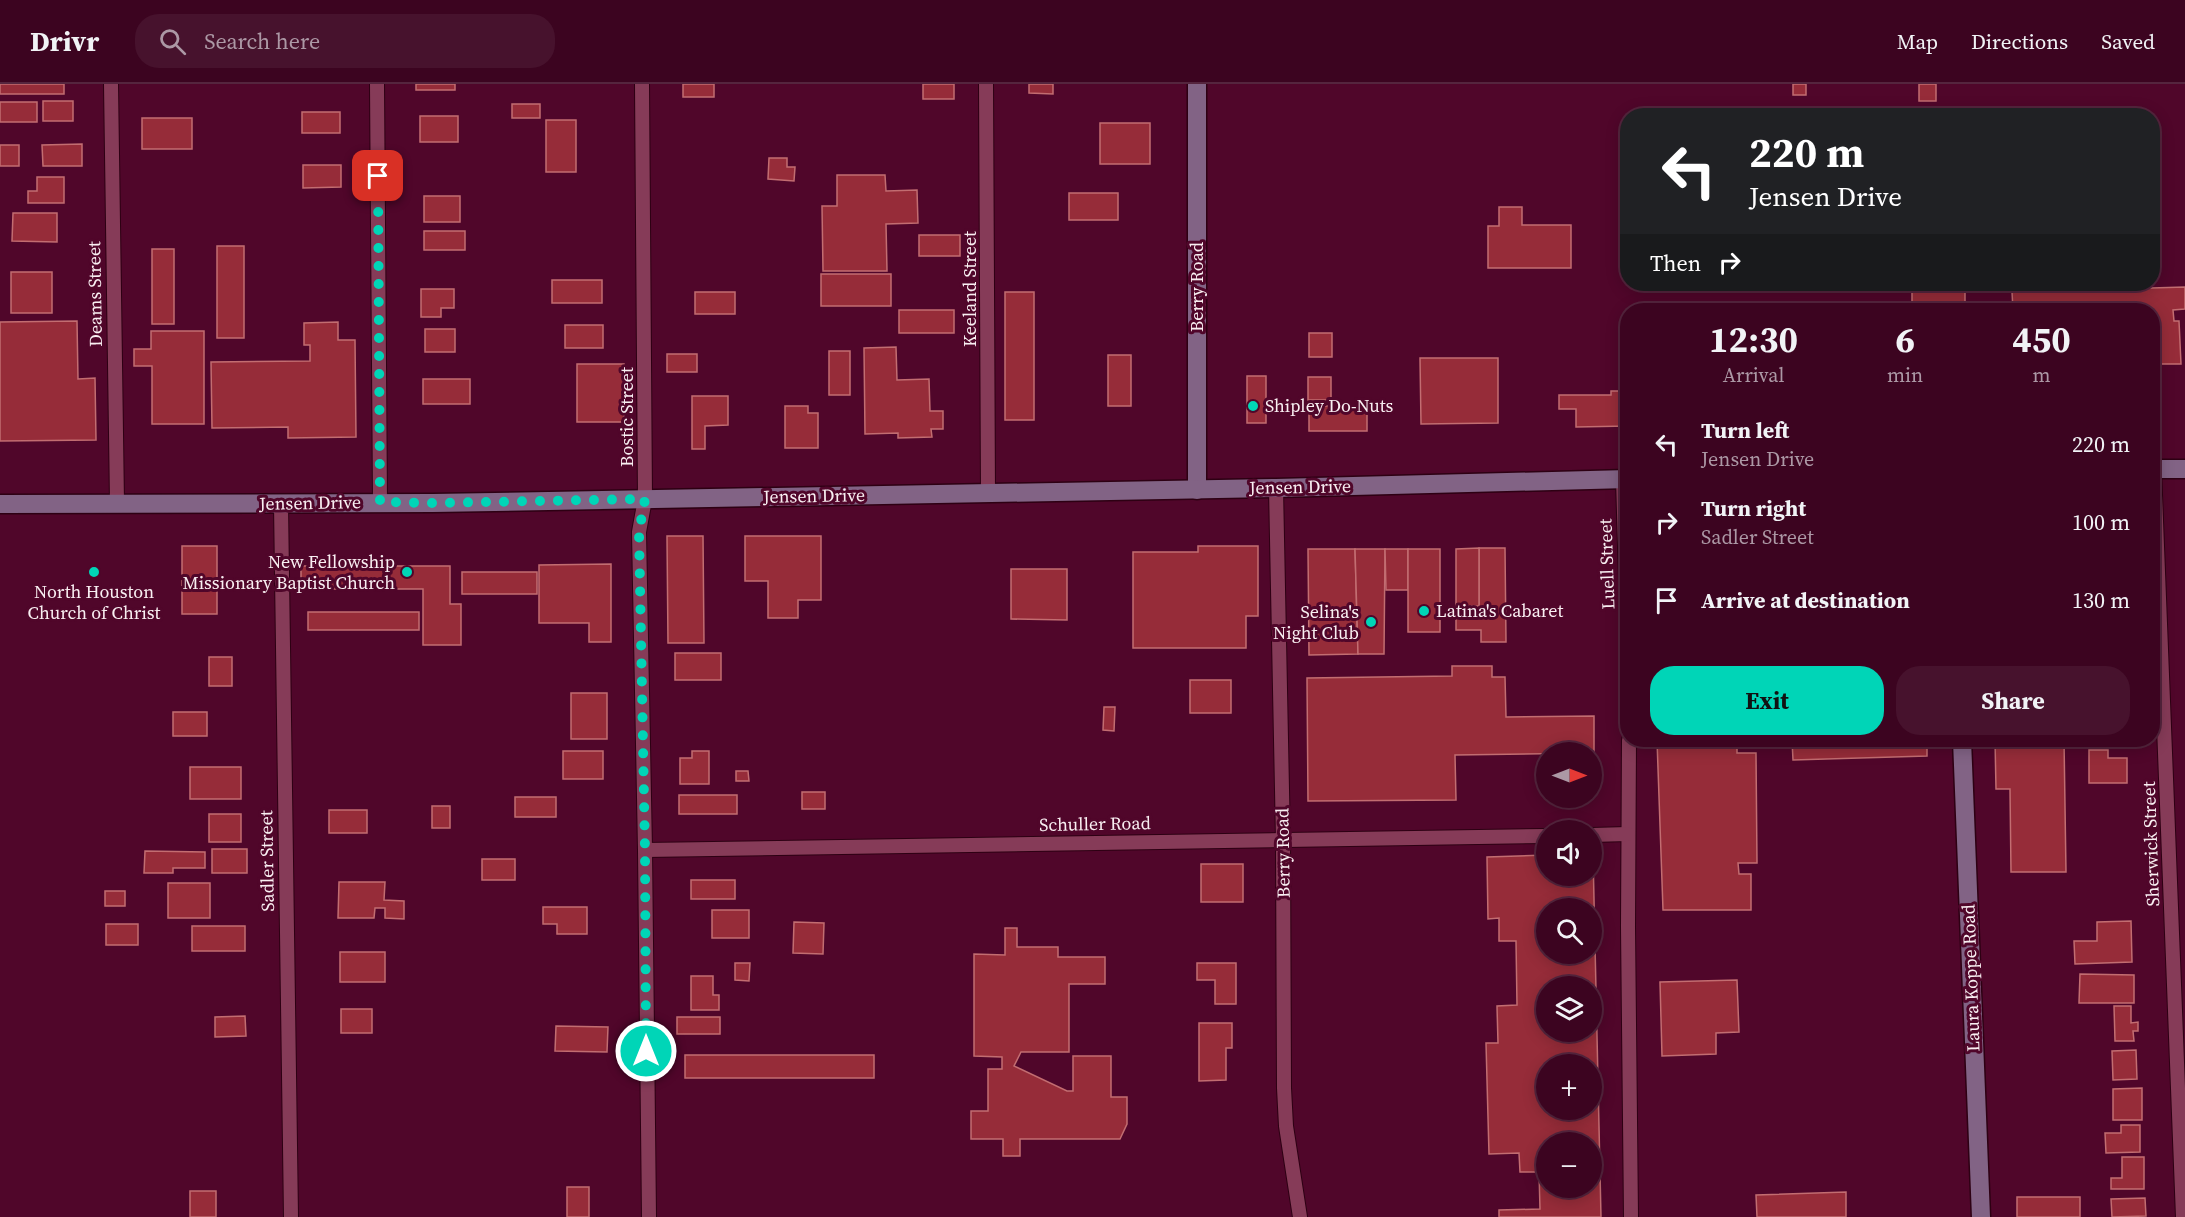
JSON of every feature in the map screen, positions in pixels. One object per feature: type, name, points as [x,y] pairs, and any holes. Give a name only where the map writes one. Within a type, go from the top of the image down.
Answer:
[{"type":"main road","name":"Berry Road","points":[[1197,84],[1197,490]]},
{"type":"main road","points":[[2160,469],[2185,469]]},
{"type":"main road","name":"Jensen Drive","points":[[0,504],[433,503],[1197,490],[1620,479]]},
{"type":"main road","name":"Laura Koppe Road","points":[[1962,747],[1981,1217]]},
{"type":"street","name":"Deams Street","points":[[111,84],[117,503]]},
{"type":"street","points":[[377,84],[380,502]]},
{"type":"street","name":"Bostic Street","points":[[642,84],[645,499],[639,532],[649,1217]]},
{"type":"street","name":"Keeland Street","points":[[986,84],[988,493]]},
{"type":"street","name":"Berry Road","points":[[1276,488],[1283,840],[1284,1088],[1286,1126],[1300,1217]]},
{"type":"street","name":"Sadler Street","points":[[281,504],[291,1217]]},
{"type":"street","name":"Sherwick Street","points":[[2160,644],[2183,1217]]},
{"type":"street","points":[[1629,747],[1631,1217]]},
{"type":"street","points":[[1602,835],[1628,834]]},
{"type":"street","name":"Schuller Road","points":[[645,850],[1536,836]]},
{"type":"building","points":[[0,84],[64,84],[64,94],[0,94]]},
{"type":"building","points":[[416,84],[455,84],[455,90],[416,90]]},
{"type":"building","points":[[683,84],[714,84],[714,97],[683,97]]},
{"type":"building","points":[[923,84],[954,84],[954,99],[923,99]]},
{"type":"building","points":[[1029,84],[1053,84],[1053,94],[1029,93]]},
{"type":"building","points":[[1793,84],[1806,84],[1806,95],[1793,95]]},
{"type":"building","points":[[1919,84],[1936,84],[1936,101],[1919,101]]},
{"type":"building","points":[[43,101],[73,101],[73,121],[43,121]]},
{"type":"building","points":[[0,102],[37,102],[37,122],[0,122]]},
{"type":"building","points":[[512,104],[540,104],[540,118],[512,118]]},
{"type":"building","points":[[302,112],[340,112],[340,133],[302,133]]},
{"type":"building","points":[[420,116],[458,116],[458,142],[420,142]]},
{"type":"building","points":[[142,118],[192,118],[192,149],[142,149]]},
{"type":"building","points":[[546,120],[576,120],[576,172],[546,172]]},
{"type":"building","points":[[1100,123],[1150,123],[1150,164],[1100,164]]},
{"type":"building","points":[[82,144],[82,166],[43,166],[42,145]]},
{"type":"building","points":[[0,145],[19,145],[19,166],[0,166]]},
{"type":"building","points":[[769,158],[787,158],[787,167],[795,167],[794,181],[768,179]]},
{"type":"building","points":[[303,165],[341,165],[341,187],[303,188]]},
{"type":"building","points":[[837,175],[885,175],[886,191],[917,190],[918,223],[886,224],[887,271],[823,271],[822,206],[837,206]]},
{"type":"building","points":[[37,177],[64,177],[64,203],[28,203],[28,191],[37,191]]},
{"type":"building","points":[[1069,193],[1118,193],[1118,220],[1069,220]]},
{"type":"building","points":[[424,196],[460,196],[460,222],[424,222]]},
{"type":"building","points":[[1499,207],[1522,207],[1522,225],[1571,225],[1571,268],[1488,268],[1488,226],[1499,226]]},
{"type":"building","points":[[13,213],[57,213],[57,242],[12,241]]},
{"type":"building","points":[[424,231],[465,231],[465,250],[424,250]]},
{"type":"building","points":[[919,235],[960,235],[960,256],[919,256]]},
{"type":"building","points":[[217,246],[244,246],[244,338],[217,338]]},
{"type":"building","points":[[152,249],[174,249],[174,324],[152,324]]},
{"type":"building","points":[[11,272],[52,272],[52,313],[11,313]]},
{"type":"building","points":[[821,274],[891,274],[891,306],[821,306]]},
{"type":"building","points":[[552,280],[602,280],[602,303],[552,303]]},
{"type":"building","points":[[2185,287],[2185,309],[2173,310],[2174,321],[2179,321],[2181,364],[2160,364],[2160,303],[2013,303],[2012,292],[2160,291],[2160,288]]},
{"type":"building","points":[[421,289],[454,289],[454,308],[441,308],[441,317],[421,317]]},
{"type":"building","points":[[1912,291],[1965,291],[1965,303],[1912,303]]},
{"type":"building","points":[[695,292],[735,292],[735,314],[695,314]]},
{"type":"building","points":[[1005,292],[1034,292],[1034,420],[1005,420]]},
{"type":"building","points":[[899,310],[954,310],[954,333],[899,333]]},
{"type":"building","points":[[77,321],[78,379],[95,378],[96,440],[0,441],[0,322]]},
{"type":"building","points":[[338,322],[338,340],[355,340],[356,437],[288,438],[288,427],[212,428],[211,362],[310,361],[310,345],[304,345],[304,323]]},
{"type":"building","points":[[565,325],[603,325],[603,348],[565,348]]},
{"type":"building","points":[[425,329],[455,329],[455,352],[425,352]]},
{"type":"building","points":[[151,331],[204,331],[204,424],[152,424],[152,366],[134,366],[134,349],[151,349]]},
{"type":"building","points":[[1309,333],[1332,333],[1332,357],[1309,357]]},
{"type":"building","points":[[896,347],[897,380],[929,379],[930,411],[943,411],[943,429],[931,429],[932,437],[898,438],[898,433],[865,434],[864,348]]},
{"type":"building","points":[[829,351],[850,351],[850,395],[829,395]]},
{"type":"building","points":[[667,354],[697,354],[697,372],[667,372]]},
{"type":"building","points":[[1108,355],[1131,355],[1131,406],[1108,406]]},
{"type":"building","points":[[1420,358],[1498,358],[1498,423],[1421,424]]},
{"type":"building","points":[[577,364],[624,364],[624,422],[577,422]]},
{"type":"building","points":[[1247,376],[1266,376],[1266,423],[1247,423]]},
{"type":"building","points":[[1308,377],[1331,377],[1331,400],[1308,400]]},
{"type":"building","points":[[423,379],[470,379],[470,404],[423,404]]},
{"type":"building","points":[[1611,391],[1620,391],[1620,426],[1576,427],[1576,409],[1559,409],[1559,395],[1611,395]]},
{"type":"building","points":[[692,396],[728,396],[728,425],[705,426],[705,449],[692,449]]},
{"type":"building","points":[[785,406],[808,406],[808,413],[818,413],[818,448],[785,448]]},
{"type":"building","points":[[1309,406],[1367,406],[1367,431],[1309,431]]},
{"type":"building","points":[[667,536],[703,536],[704,643],[668,643]]},
{"type":"building","points":[[745,536],[821,536],[821,600],[798,600],[798,618],[768,618],[768,581],[745,581]]},
{"type":"building","points":[[182,546],[217,546],[217,614],[182,614]]},
{"type":"building","points":[[1198,546],[1258,546],[1258,616],[1246,616],[1246,648],[1133,648],[1133,552],[1198,552]]},
{"type":"building","points":[[1479,548],[1505,548],[1506,642],[1481,642],[1481,630],[1456,630],[1456,606],[1479,606]]},
{"type":"building","points":[[1479,548],[1479,606],[1456,606],[1456,549]]},
{"type":"building","points":[[1308,549],[1355,549],[1358,654],[1309,655]]},
{"type":"building","name":"Selina's Night Club","points":[[1355,549],[1385,549],[1384,654],[1358,654]]},
{"type":"building","points":[[1385,549],[1408,549],[1408,590],[1386,590]]},
{"type":"building","name":"Latina's Cabaret","points":[[1408,549],[1440,549],[1440,632],[1408,632]]},
{"type":"building","points":[[611,564],[611,642],[589,642],[589,623],[539,623],[539,565]]},
{"type":"building","points":[[301,566],[450,566],[450,604],[461,604],[461,645],[423,645],[423,589],[301,589]]},
{"type":"building","points":[[1011,569],[1067,569],[1067,620],[1011,619]]},
{"type":"building","points":[[462,572],[537,572],[537,594],[462,594]]},
{"type":"building","points":[[308,612],[419,612],[419,630],[308,630]]},
{"type":"building","points":[[675,653],[721,653],[721,680],[675,680]]},
{"type":"building","points":[[209,657],[232,657],[232,686],[209,686]]},
{"type":"building","points":[[1452,666],[1492,666],[1492,677],[1505,677],[1506,717],[1594,716],[1594,742],[1536,742],[1536,754],[1455,755],[1456,800],[1308,801],[1307,678],[1452,676]]},
{"type":"building","points":[[1190,680],[1231,680],[1231,713],[1190,713]]},
{"type":"building","points":[[571,693],[607,693],[607,739],[571,739]]},
{"type":"building","points":[[1104,707],[1115,707],[1114,731],[1103,730]]},
{"type":"building","points":[[173,712],[207,712],[207,736],[173,736]]},
{"type":"building","points":[[1657,747],[1737,747],[1737,753],[1756,753],[1757,863],[1738,863],[1739,874],[1751,874],[1751,910],[1663,910]]},
{"type":"building","points":[[1792,747],[1927,747],[1927,756],[1793,760]]},
{"type":"building","points":[[1995,747],[2064,747],[2066,872],[2011,872],[2010,789],[1996,789]]},
{"type":"building","points":[[2089,750],[2108,750],[2108,758],[2127,758],[2127,783],[2089,783]]},
{"type":"building","points":[[563,751],[603,751],[603,779],[563,779]]},
{"type":"building","points":[[692,751],[709,751],[709,784],[680,784],[680,758],[692,758]]},
{"type":"building","points":[[190,767],[241,767],[241,799],[190,799]]},
{"type":"building","points":[[736,771],[748,771],[749,781],[736,781]]},
{"type":"building","points":[[802,792],[825,792],[825,809],[802,809]]},
{"type":"building","points":[[679,795],[737,795],[737,814],[679,814]]},
{"type":"building","points":[[515,797],[556,797],[556,817],[515,817]]},
{"type":"building","points":[[432,806],[450,806],[450,828],[432,828]]},
{"type":"building","points":[[329,810],[367,810],[367,833],[329,833]]},
{"type":"building","points":[[209,814],[241,814],[241,842],[209,842]]},
{"type":"building","points":[[212,849],[247,849],[247,873],[212,873]]},
{"type":"building","points":[[145,851],[205,852],[205,868],[173,868],[173,873],[144,873]]},
{"type":"building","points":[[1536,855],[1536,886],[1594,886],[1594,898],[1536,898],[1536,964],[1595,964],[1596,976],[1536,976],[1536,1042],[1597,1042],[1597,1054],[1536,1054],[1536,1120],[1599,1120],[1599,1132],[1536,1132],[1536,1172],[1520,1172],[1519,1153],[1489,1154],[1486,1043],[1498,1043],[1497,1006],[1517,1005],[1516,941],[1499,941],[1499,918],[1488,919],[1487,857]]},
{"type":"building","points":[[482,859],[515,859],[515,880],[482,880]]},
{"type":"building","points":[[1201,864],[1243,864],[1243,902],[1201,902]]},
{"type":"building","points":[[691,880],[735,880],[735,899],[691,899]]},
{"type":"building","points":[[339,882],[385,882],[384,900],[404,901],[404,919],[385,918],[385,908],[375,908],[374,918],[338,918]]},
{"type":"building","points":[[168,883],[210,883],[210,918],[168,918]]},
{"type":"building","points":[[105,891],[125,891],[125,906],[105,906]]},
{"type":"building","points":[[543,907],[587,907],[587,934],[557,934],[557,924],[543,924]]},
{"type":"building","points":[[712,910],[749,910],[749,938],[712,938]]},
{"type":"building","points":[[2131,921],[2132,962],[2075,964],[2074,941],[2097,941],[2097,922]]},
{"type":"building","points":[[794,922],[824,923],[823,954],[793,953]]},
{"type":"building","points":[[106,924],[138,924],[138,945],[106,945]]},
{"type":"building","points":[[192,926],[245,926],[245,951],[192,951]]},
{"type":"building","points":[[1005,928],[1017,928],[1017,947],[1058,947],[1058,957],[1105,957],[1105,984],[1069,984],[1069,1052],[1021,1052],[1014,1066],[1067,1091],[1073,1091],[1073,1056],[1111,1056],[1111,1097],[1127,1097],[1127,1124],[1120,1139],[1020,1139],[1020,1156],[1003,1156],[1003,1139],[971,1139],[971,1111],[988,1111],[988,1069],[1002,1069],[1002,1057],[974,1056],[974,954],[1005,955]]},
{"type":"building","points":[[340,952],[385,952],[385,982],[340,982]]},
{"type":"building","points":[[735,963],[750,963],[749,981],[735,980]]},
{"type":"building","points":[[1197,963],[1236,963],[1236,1004],[1215,1004],[1215,980],[1197,980]]},
{"type":"building","points":[[2080,974],[2134,975],[2134,1003],[2079,1003]]},
{"type":"building","points":[[691,976],[713,976],[713,995],[719,995],[719,1010],[691,1010]]},
{"type":"building","points":[[1737,980],[1739,1032],[1716,1033],[1716,1054],[1662,1056],[1660,982]]},
{"type":"building","points":[[2114,1006],[2131,1006],[2131,1023],[2138,1022],[2138,1031],[2133,1031],[2134,1041],[2115,1041]]},
{"type":"building","points":[[341,1009],[372,1009],[372,1033],[341,1033]]},
{"type":"building","points":[[245,1016],[246,1036],[215,1037],[215,1017]]},
{"type":"building","points":[[677,1017],[720,1017],[720,1034],[677,1034]]},
{"type":"building","points":[[1199,1023],[1232,1023],[1232,1048],[1226,1048],[1226,1080],[1199,1081]]},
{"type":"building","points":[[556,1026],[608,1027],[607,1052],[555,1051]]},
{"type":"building","points":[[2136,1050],[2137,1079],[2113,1080],[2112,1051]]},
{"type":"building","points":[[685,1055],[874,1055],[874,1078],[685,1078]]},
{"type":"building","points":[[2142,1088],[2142,1120],[2113,1120],[2113,1089]]},
{"type":"building","points":[[2121,1125],[2140,1125],[2140,1152],[2106,1153],[2105,1133],[2121,1133]]},
{"type":"building","points":[[2122,1157],[2144,1157],[2144,1189],[2111,1189],[2111,1178],[2122,1178]]},
{"type":"building","points":[[567,1187],[589,1187],[589,1217],[567,1217]]},
{"type":"building","points":[[190,1191],[216,1191],[216,1217],[190,1217]]},
{"type":"building","points":[[1846,1192],[1846,1217],[1757,1217],[1756,1195]]},
{"type":"building","points":[[2017,1197],[2080,1197],[2080,1217],[2017,1217]]},
{"type":"building","points":[[1540,1198],[1601,1198],[1601,1217],[1499,1217],[1499,1210],[1540,1209]]},
{"type":"building","points":[[2145,1198],[2146,1216],[2112,1217],[2111,1199]]},
{"type":"place","name":"Shipley Do-Nuts","points":[[1253,406]]},
{"type":"place","name":"North Houston Church of Christ","points":[[94,572]]},
{"type":"place","name":"New Fellowship Missionary Baptist Church","points":[[407,572]]},
{"type":"place","name":"Latina's Cabaret","points":[[1424,611]]},
{"type":"place","name":"Selina's Night Club","points":[[1371,622]]},
{"type":"route","points":[[378,176],[380,502],[645,499],[639,532],[646,1051]]}]
